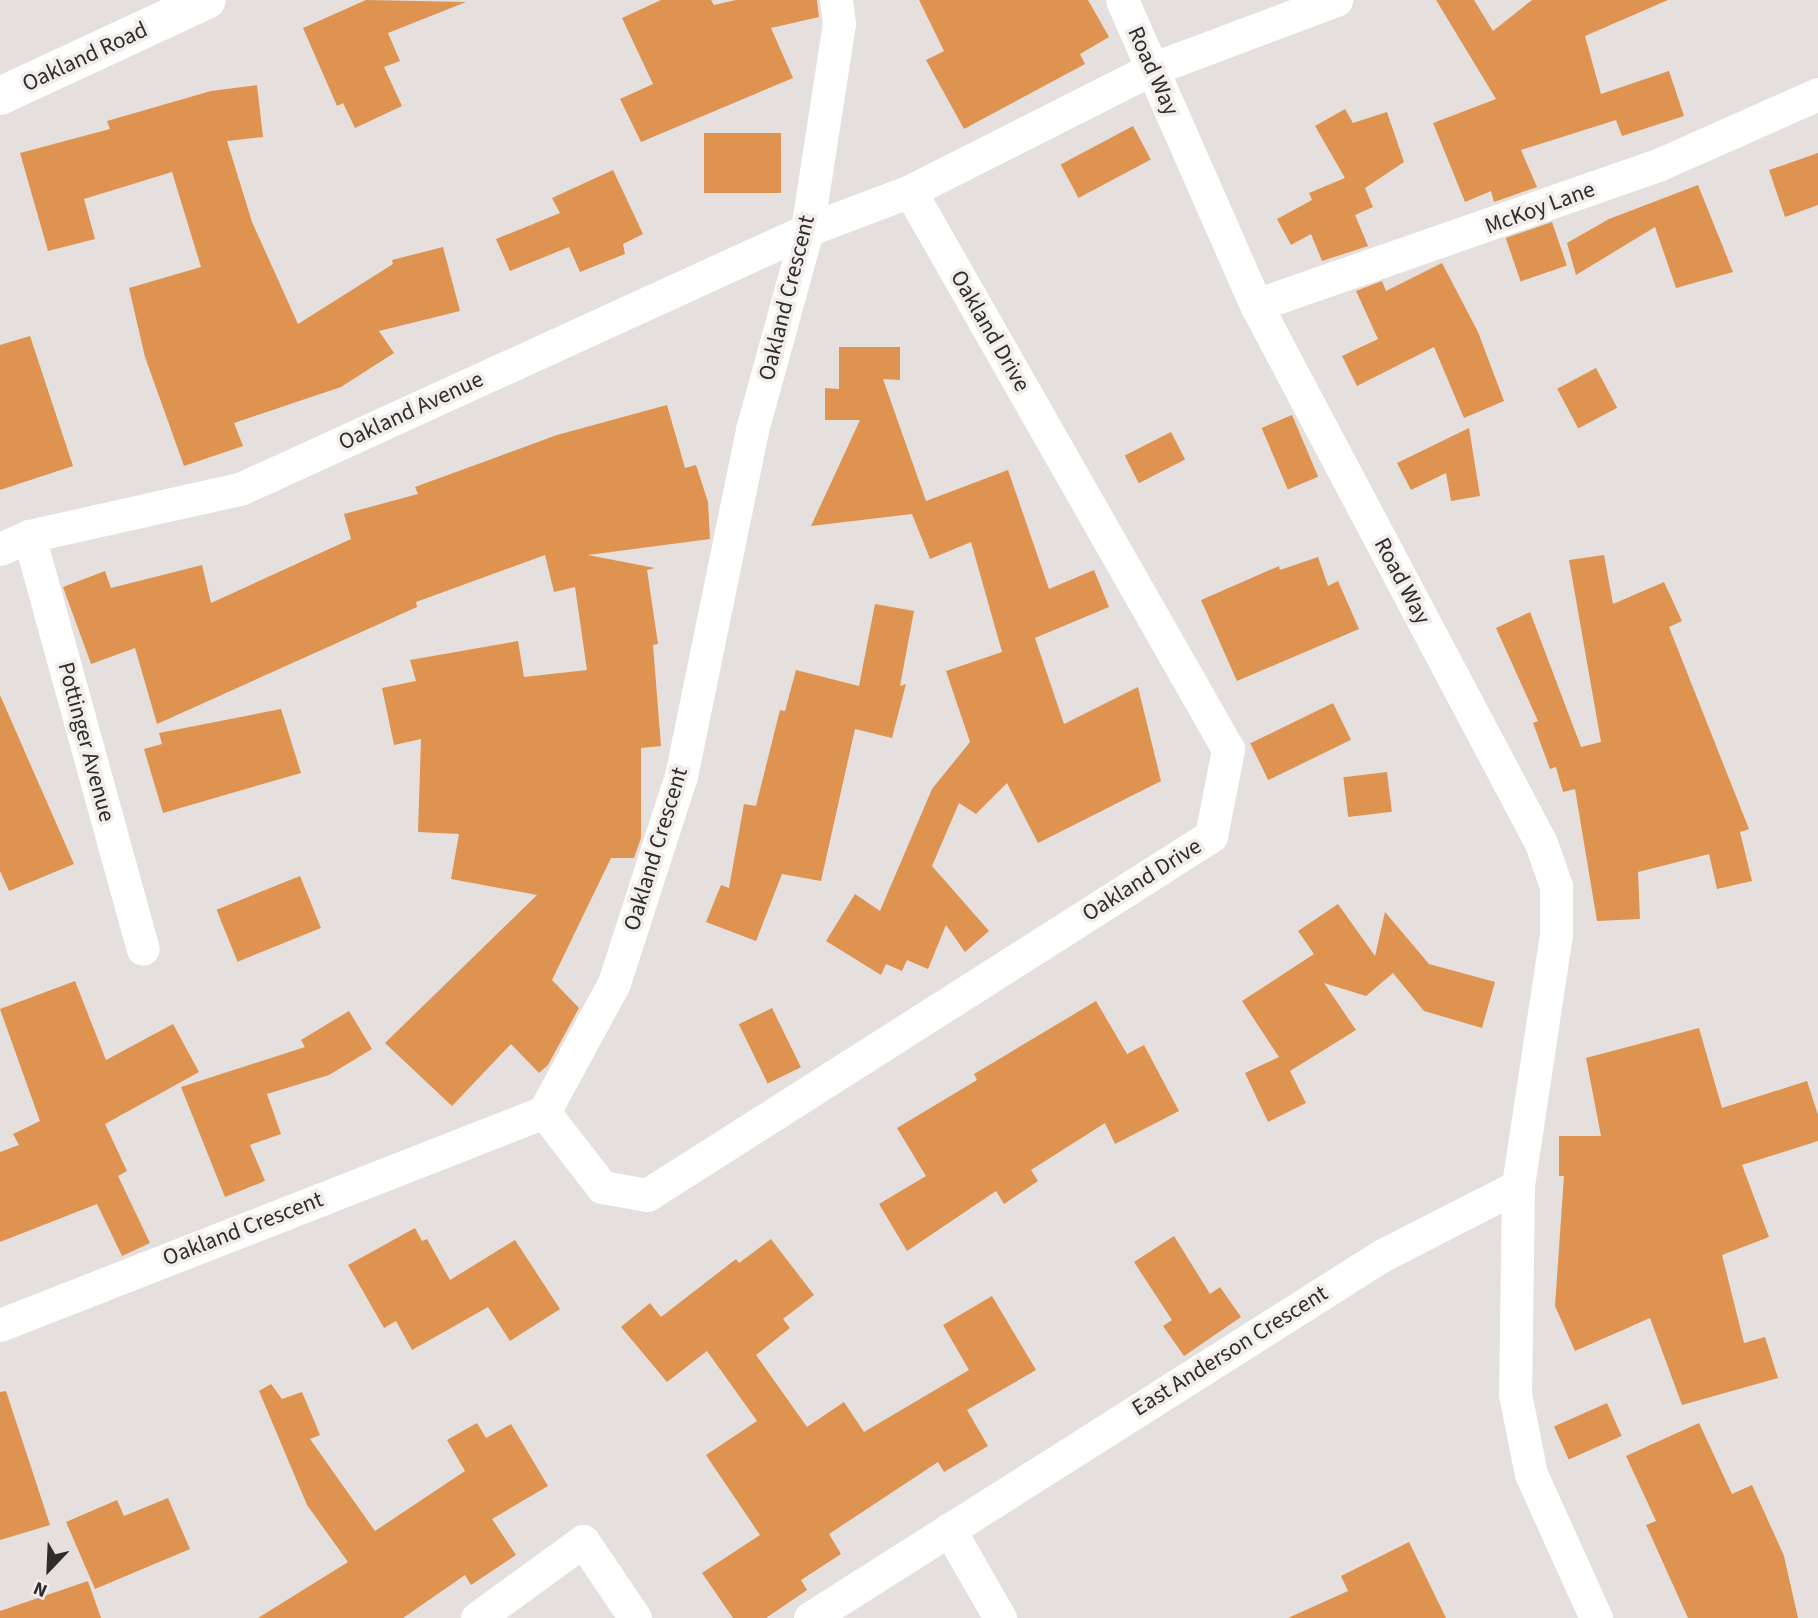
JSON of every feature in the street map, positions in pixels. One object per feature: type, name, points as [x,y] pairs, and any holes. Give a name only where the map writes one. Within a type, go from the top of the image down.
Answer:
[{"type":"street","name":"Oakland Road","points":[[0,96],[208,0]]},
{"type":"street","name":"Oakland Crescent","points":[[0,1325],[544,1112],[614,983],[681,776],[752,430],[807,230],[839,24],[836,0]]},
{"type":"street","name":"Road Way","points":[[1122,0],[1255,305],[1541,843],[1556,886],[1556,934],[1518,1186],[1515,1394],[1531,1474],[1596,1618]]},
{"type":"street","name":"Oakland Avenue","points":[[14,542],[240,489],[807,230],[910,191],[1152,69],[1336,0]]},
{"type":"street","name":"McKoy Lane","points":[[1255,305],[1658,165],[1818,94]]},
{"type":"street","name":"Oakland Drive","points":[[544,1112],[602,1187],[647,1195],[1210,836],[1228,749],[910,191]]},
{"type":"street","name":"Pottinger Avenue","points":[[14,542],[143,949]]},
{"type":"street","name":"East Anderson Crescent","points":[[810,1618],[1381,1256],[1518,1186]]},
{"type":"street","points":[[949,1529],[1000,1618]]},
{"type":"street","points":[[477,1618],[583,1541],[635,1618]]},
{"type":"building","points":[[366,0],[466,2],[388,33],[400,61],[384,67],[402,106],[355,128],[343,103],[337,106],[303,28]]},
{"type":"building","points":[[661,0],[711,0],[714,5],[736,0],[817,0],[819,17],[771,28],[793,78],[641,142],[620,99],[653,84],[622,18]]},
{"type":"building","points":[[919,0],[1088,0],[1109,37],[1080,54],[1085,64],[964,129],[926,60],[944,51]]},
{"type":"building","points":[[1436,0],[1474,0],[1493,31],[1532,0],[1668,0],[1585,36],[1601,94],[1669,71],[1684,116],[1622,136],[1616,120],[1521,150],[1537,187],[1494,202],[1491,191],[1465,202],[1433,123],[1496,99]]},
{"type":"building","points":[[257,85],[263,137],[227,141],[252,222],[298,324],[393,264],[392,260],[443,247],[460,311],[379,331],[394,353],[341,387],[234,423],[243,446],[184,466],[145,357],[129,288],[201,267],[172,172],[84,199],[95,239],[48,251],[20,153],[110,129],[107,121],[211,91]]},
{"type":"building","points":[[1345,109],[1353,123],[1387,112],[1404,162],[1365,188],[1373,207],[1355,215],[1368,246],[1322,261],[1311,234],[1291,245],[1277,219],[1312,200],[1309,193],[1345,178],[1315,126]]},
{"type":"building","points":[[1133,126],[1151,160],[1078,198],[1061,164]]},
{"type":"building","points":[[704,133],[781,133],[781,193],[704,193]]},
{"type":"building","points":[[1818,153],[1818,205],[1785,217],[1769,170]]},
{"type":"building","points":[[613,170],[643,234],[623,244],[625,254],[580,272],[569,247],[510,271],[496,239],[560,213],[552,198]]},
{"type":"building","points":[[1698,185],[1733,272],[1676,288],[1655,227],[1576,275],[1567,243],[1609,219]]},
{"type":"building","points":[[1552,222],[1567,265],[1521,281],[1506,238]]},
{"type":"building","points":[[1442,263],[1478,332],[1504,401],[1464,418],[1434,347],[1357,386],[1342,356],[1378,339],[1356,291],[1382,281],[1386,291]]},
{"type":"building","points":[[30,336],[73,466],[0,490],[0,345]]},
{"type":"building","points":[[839,347],[900,347],[900,380],[883,379],[926,501],[1008,470],[1049,589],[1094,570],[1109,607],[1035,638],[1064,724],[1138,687],[1161,781],[1038,843],[1007,783],[976,814],[959,803],[932,866],[989,931],[965,952],[946,925],[928,969],[907,960],[902,971],[886,964],[881,975],[826,941],[855,894],[880,911],[932,789],[970,742],[946,671],[1002,652],[971,542],[930,559],[912,514],[811,526],[860,420],[825,420],[825,388],[839,389]]},
{"type":"building","points":[[1596,368],[1617,408],[1578,428],[1557,389]]},
{"type":"building","points":[[667,405],[685,468],[696,465],[708,502],[710,539],[588,555],[655,568],[647,570],[658,644],[653,645],[661,746],[641,748],[641,838],[634,858],[611,858],[552,980],[579,1008],[548,1065],[539,1073],[511,1044],[452,1106],[385,1043],[537,895],[451,879],[459,834],[418,832],[421,739],[394,745],[382,688],[416,681],[410,660],[518,641],[524,677],[587,670],[575,587],[554,592],[545,555],[416,602],[417,607],[157,724],[135,648],[91,664],[63,587],[105,571],[111,588],[202,565],[211,603],[351,539],[344,514],[418,494],[415,487],[557,435]]},
{"type":"building","points":[[1292,415],[1318,477],[1288,490],[1262,428]]},
{"type":"building","points":[[1469,428],[1480,496],[1451,501],[1446,473],[1411,490],[1397,463]]},
{"type":"building","points":[[1171,432],[1185,460],[1139,483],[1125,456]]},
{"type":"building","points":[[1604,555],[1613,604],[1664,582],[1682,621],[1669,627],[1749,829],[1740,832],[1752,881],[1717,889],[1709,854],[1638,872],[1640,919],[1597,921],[1575,789],[1563,792],[1556,767],[1550,769],[1533,723],[1538,721],[1496,628],[1530,612],[1581,747],[1601,742],[1569,560]]},
{"type":"building","points":[[1318,557],[1328,586],[1338,581],[1359,629],[1237,681],[1201,600],[1279,566],[1280,570]]},
{"type":"building","points":[[875,604],[914,611],[900,686],[906,684],[892,738],[855,729],[821,881],[782,874],[756,941],[706,922],[721,885],[729,888],[744,804],[756,806],[780,710],[785,711],[796,670],[859,686]]},
{"type":"building","points":[[0,695],[74,864],[9,891],[0,871]]},
{"type":"building","points":[[1333,703],[1351,740],[1268,780],[1250,743]]},
{"type":"building","points":[[281,709],[301,773],[163,813],[144,749],[162,744],[159,733]]},
{"type":"building","points":[[1387,772],[1392,812],[1348,817],[1343,777]]},
{"type":"building","points":[[300,876],[321,928],[238,962],[217,910]]},
{"type":"building","points":[[1338,904],[1375,956],[1385,912],[1429,964],[1495,982],[1482,1028],[1424,1011],[1393,973],[1366,996],[1324,983],[1356,1030],[1290,1071],[1306,1103],[1268,1122],[1245,1073],[1279,1057],[1242,1001],[1314,954],[1298,931]]},
{"type":"building","points":[[75,981],[106,1060],[173,1024],[199,1072],[105,1124],[127,1171],[118,1176],[150,1243],[122,1256],[97,1204],[0,1242],[0,1152],[19,1145],[13,1134],[40,1121],[0,1009]]},
{"type":"building","points":[[1096,1001],[1127,1054],[1144,1045],[1179,1111],[1115,1144],[1105,1123],[1031,1170],[1038,1181],[1004,1204],[996,1191],[907,1251],[879,1204],[926,1176],[897,1128],[977,1080],[974,1074]]},
{"type":"building","points":[[772,1008],[801,1067],[768,1084],[739,1024]]},
{"type":"building","points":[[349,1011],[372,1049],[329,1075],[267,1094],[281,1134],[250,1145],[265,1181],[225,1197],[181,1087],[305,1047],[301,1040]]},
{"type":"building","points":[[1699,1028],[1722,1108],[1807,1081],[1818,1115],[1818,1141],[1742,1165],[1769,1237],[1722,1255],[1744,1343],[1765,1337],[1778,1378],[1682,1405],[1650,1318],[1575,1351],[1555,1306],[1564,1176],[1559,1176],[1559,1136],[1601,1136],[1586,1058]]},
{"type":"building","points":[[415,1228],[422,1241],[427,1239],[450,1280],[515,1240],[560,1309],[510,1341],[488,1307],[412,1350],[396,1321],[384,1328],[348,1265]]},
{"type":"building","points":[[1174,1236],[1210,1294],[1220,1287],[1241,1317],[1184,1356],[1163,1326],[1172,1320],[1134,1262]]},
{"type":"building","points":[[771,1239],[814,1295],[783,1319],[790,1328],[756,1355],[807,1427],[844,1402],[864,1432],[969,1370],[943,1325],[992,1296],[1036,1370],[967,1410],[988,1446],[944,1472],[938,1462],[829,1534],[841,1554],[801,1580],[807,1590],[766,1618],[733,1618],[702,1573],[760,1535],[706,1455],[757,1421],[707,1351],[667,1382],[621,1327],[650,1303],[661,1317],[736,1259],[739,1263]]},
{"type":"building","points":[[271,1384],[282,1399],[302,1392],[320,1435],[310,1439],[375,1531],[465,1471],[447,1440],[477,1423],[486,1438],[511,1424],[548,1486],[492,1519],[516,1555],[471,1585],[465,1575],[403,1618],[258,1618],[348,1562],[307,1505],[259,1391]]},
{"type":"building","points":[[6,1391],[50,1525],[0,1540],[0,1392]]},
{"type":"building","points":[[1607,1403],[1622,1436],[1569,1459],[1554,1427]]},
{"type":"building","points":[[1699,1423],[1732,1494],[1752,1485],[1784,1556],[1798,1618],[1688,1618],[1646,1525],[1656,1521],[1626,1456]]},
{"type":"building","points":[[168,1498],[190,1549],[95,1589],[66,1522],[117,1500],[124,1516]]},
{"type":"building","points":[[1409,1542],[1446,1618],[1288,1618],[1348,1591],[1341,1576]]},
{"type":"building","points":[[88,1581],[101,1618],[0,1618],[0,1611]]}]
